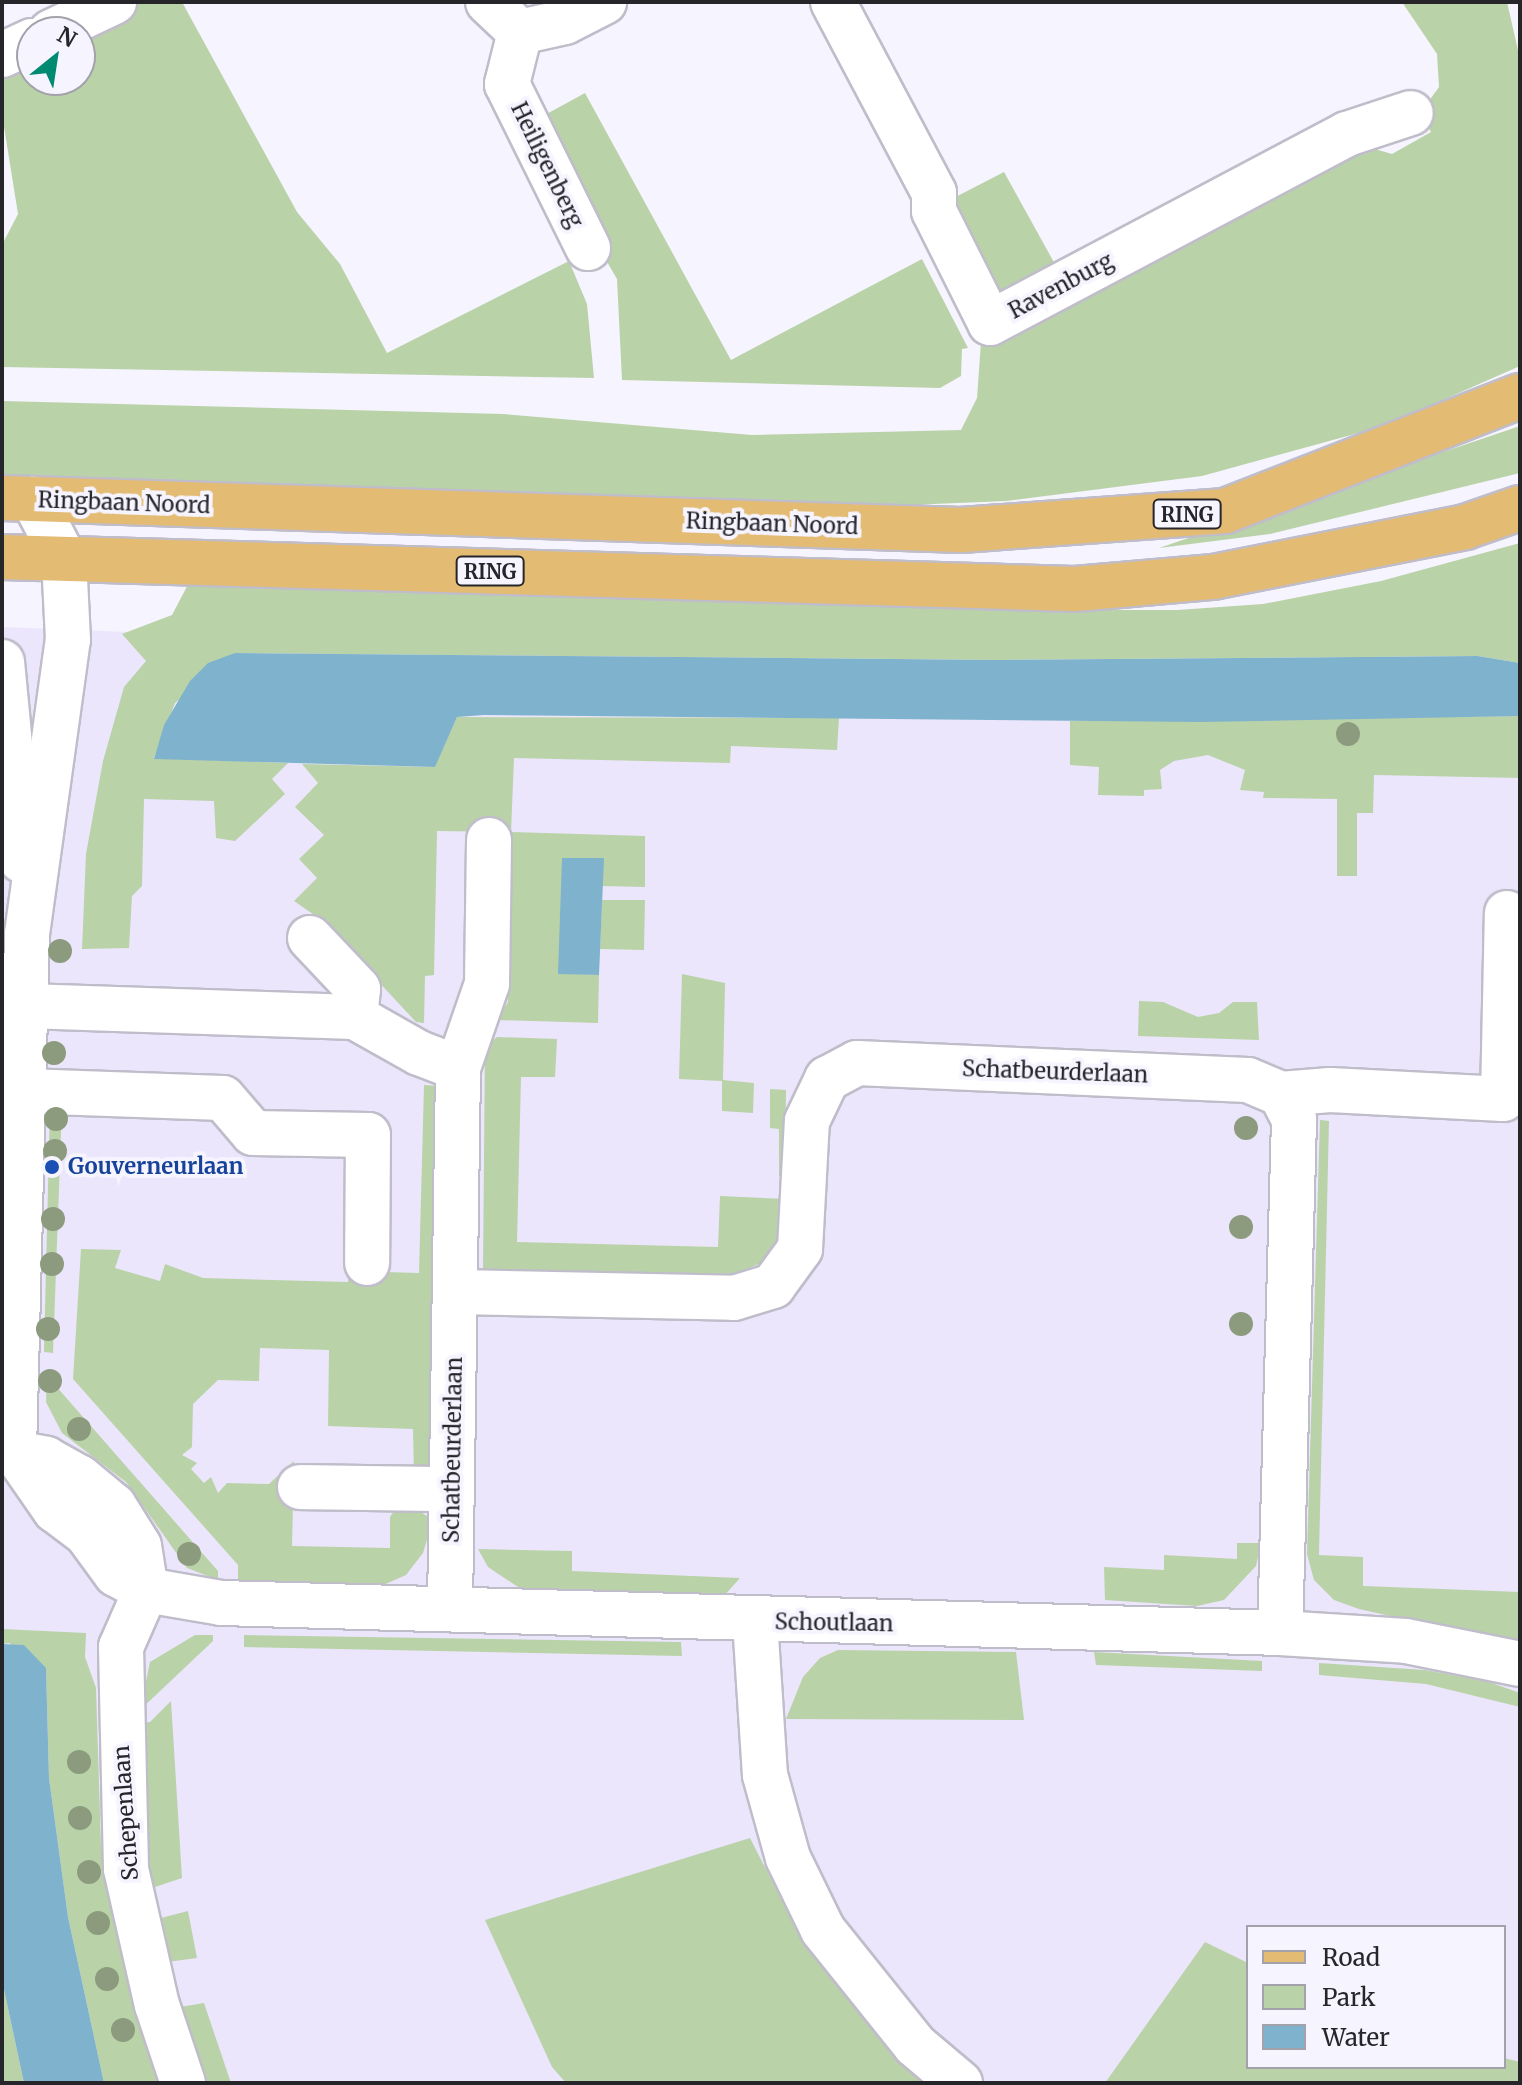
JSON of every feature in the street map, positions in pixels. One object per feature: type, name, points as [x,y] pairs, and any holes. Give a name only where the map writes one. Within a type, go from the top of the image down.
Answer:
[{"type":"main road","name":"Ringbaan Noord","points":[[18,498],[977,529],[1225,511],[1520,396]]},
{"type":"main road","name":"RING","points":[[2,555],[1075,589],[1213,577],[1465,527],[1520,508]]},
{"type":"street","points":[[85,16],[114,2]]},
{"type":"street","points":[[488,2],[520,32],[565,22],[604,2]]},
{"type":"street","name":"Ravenburg","points":[[833,2],[934,193],[934,211],[990,323],[1347,134],[1411,113]]},
{"type":"street","name":"Heiligenberg","points":[[520,32],[507,84],[588,248]]},
{"type":"street","points":[[2,555],[18,498]]},
{"type":"street","points":[[18,498],[64,558],[68,640],[27,934]]},
{"type":"street","points":[[2,662],[27,934],[24,1091],[6,1456],[46,1459],[79,1477],[114,1506],[139,1546],[146,1590]]},
{"type":"street","name":"Schatbeurderlaan","points":[[450,1608],[458,1068],[487,984],[489,840]]},
{"type":"street","points":[[1280,1633],[1294,1120],[1281,1094],[1330,1090],[1503,1099],[1507,913]]},
{"type":"street","points":[[310,938],[358,989],[355,1017]]},
{"type":"street","points":[[26,1006],[355,1017],[419,1053],[458,1068]]},
{"type":"street","name":"Schatbeurderlaan","points":[[457,1292],[734,1298],[773,1286],[800,1249],[807,1121],[827,1079],[857,1063],[1248,1080],[1281,1094]]},
{"type":"street","points":[[24,1091],[223,1098],[253,1133],[368,1135],[367,1263]]},
{"type":"street","points":[[300,1487],[450,1489]]},
{"type":"street","name":"Schoutlaan","points":[[146,1590],[221,1603],[450,1608],[755,1621],[1280,1633],[1406,1641],[1520,1664]]},
{"type":"street","name":"Schepenlaan","points":[[146,1590],[121,1647],[126,1869],[157,2005],[183,2083]]},
{"type":"street","points":[[755,1621],[765,1775],[788,1858],[823,1930],[915,2045],[960,2083]]},
{"type":"shaded area","points":[[2,627],[1520,687],[1520,2083],[2,2083]]},
{"type":"green space","points":[[135,2],[182,2],[297,212],[340,264],[387,353],[569,261],[587,304],[594,378],[2,367],[2,245],[18,214],[2,114],[2,76],[16,68],[16,96],[96,96],[96,24]]},
{"type":"green space","points":[[1402,2],[1507,2],[1520,59],[1520,366],[1384,426],[1202,476],[1006,501],[861,507],[2,488],[2,401],[503,414],[752,435],[961,430],[977,398],[981,342],[1354,143],[1392,154],[1431,132],[1421,112],[1439,87],[1437,54]]},
{"type":"green space","points":[[585,93],[731,360],[922,259],[968,348],[962,349],[961,376],[940,388],[622,380],[617,279],[596,243],[607,236],[543,116]]},
{"type":"green space","points":[[1004,172],[1061,275],[1011,300],[990,295],[942,204]]},
{"type":"green space","points":[[1520,426],[1520,473],[1270,534],[1159,548]]},
{"type":"green space","points":[[1520,543],[1520,663],[1478,656],[999,660],[235,653],[175,703],[154,758],[288,763],[272,779],[285,794],[235,841],[216,838],[214,801],[144,799],[142,886],[132,896],[129,948],[82,949],[86,854],[103,761],[124,687],[146,661],[122,634],[172,615],[193,575],[953,596],[1046,610],[1177,610],[1263,604],[1381,581]]},
{"type":"green space","points":[[1520,716],[1520,778],[1374,775],[1373,813],[1357,813],[1357,876],[1337,876],[1337,799],[1263,798],[1264,792],[1240,790],[1245,770],[1208,755],[1174,761],[1160,770],[1162,789],[1144,790],[1144,796],[1098,795],[1099,767],[1070,765],[1070,721]]},
{"type":"green space","points":[[457,717],[839,718],[837,750],[731,746],[730,763],[514,758],[511,832],[645,836],[645,887],[602,886],[603,858],[558,973],[599,975],[598,1023],[497,1020],[508,1002],[510,832],[437,831],[434,975],[425,976],[424,1023],[416,1022],[320,919],[294,901],[317,878],[299,859],[324,835],[295,807],[318,783],[302,764],[434,767]]},
{"type":"green space","points":[[602,900],[645,900],[644,950],[600,949]]},
{"type":"green space","points":[[682,974],[725,983],[723,1080],[754,1083],[753,1113],[722,1111],[722,1081],[679,1079]]},
{"type":"green space","points":[[1139,1001],[1163,1002],[1198,1017],[1219,1013],[1233,1002],[1257,1002],[1259,1040],[1138,1036]]},
{"type":"green space","points":[[497,1037],[557,1039],[555,1077],[521,1077],[517,1242],[718,1247],[720,1196],[785,1199],[785,1225],[777,1245],[761,1263],[735,1274],[483,1271],[485,1046]]},
{"type":"green space","points":[[424,1085],[439,1086],[429,1468],[414,1477],[413,1429],[328,1426],[329,1350],[260,1348],[259,1381],[218,1380],[193,1404],[192,1447],[182,1455],[197,1463],[191,1469],[204,1483],[211,1477],[218,1493],[227,1483],[269,1484],[294,1461],[292,1546],[390,1548],[390,1517],[396,1508],[413,1507],[427,1516],[430,1530],[423,1553],[406,1575],[381,1586],[238,1585],[238,1565],[73,1379],[81,1249],[121,1250],[115,1268],[160,1281],[165,1264],[203,1278],[348,1282],[349,1271],[419,1273]]},
{"type":"green space","points":[[770,1089],[786,1090],[785,1176],[779,1176],[779,1129],[770,1128]]},
{"type":"green space","points":[[50,1106],[62,1106],[53,1353],[44,1352]]},
{"type":"green space","points":[[1320,1120],[1329,1121],[1319,1555],[1363,1557],[1363,1586],[1520,1592],[1520,1645],[1359,1609],[1334,1600],[1314,1580],[1307,1554]]},
{"type":"green space","points":[[47,1375],[55,1375],[55,1385],[218,1571],[218,1580],[187,1568],[126,1482],[62,1433],[46,1402]]},
{"type":"green space","points":[[1237,1543],[1261,1543],[1256,1566],[1224,1600],[1197,1606],[1105,1600],[1104,1567],[1164,1570],[1164,1555],[1237,1559]]},
{"type":"green space","points":[[478,1549],[572,1551],[572,1571],[740,1578],[723,1597],[524,1591],[488,1567]]},
{"type":"green space","points":[[2,1629],[86,1633],[85,1657],[96,1688],[101,1846],[113,1918],[160,2083],[104,2083],[68,1917],[49,1778],[46,1668],[9,1643],[2,1644]]},
{"type":"green space","points":[[195,1635],[213,1635],[213,1641],[140,1710],[150,1662]]},
{"type":"green space","points":[[244,1635],[681,1642],[682,1656],[244,1647]]},
{"type":"green space","points":[[838,1650],[1016,1652],[1024,1720],[786,1719],[803,1677],[820,1658]]},
{"type":"green space","points":[[1094,1652],[1262,1661],[1262,1671],[1096,1665]]},
{"type":"green space","points":[[1319,1663],[1425,1670],[1489,1682],[1520,1693],[1520,1707],[1426,1684],[1319,1675]]},
{"type":"green space","points":[[171,1701],[182,1878],[152,1888],[144,1847],[140,1723],[150,1722]]},
{"type":"green space","points":[[750,1838],[804,1944],[899,2060],[930,2083],[566,2083],[552,2067],[485,1920]]},
{"type":"green space","points":[[188,1911],[197,1958],[167,1962],[157,1919]]},
{"type":"green space","points":[[1205,1942],[1246,1962],[1246,2069],[1506,2069],[1506,2058],[1520,2062],[1520,2083],[1105,2083]]},
{"type":"green space","points":[[2,1980],[24,2083],[2,2083]]},
{"type":"green space","points":[[204,2003],[231,2083],[207,2083],[180,2007]]},
{"type":"water","points":[[235,653],[999,660],[1478,656],[1520,663],[1520,716],[1200,722],[484,715],[457,717],[435,767],[154,759],[164,725],[190,681],[208,663]]},
{"type":"water","points":[[562,858],[604,858],[599,975],[558,974]]},
{"type":"water","points":[[2,1644],[24,1645],[46,1668],[49,1778],[68,1917],[104,2083],[24,2083],[2,1980]]},
{"type":"place","name":"Gouverneurlaan","points":[[52,1167]]}]
